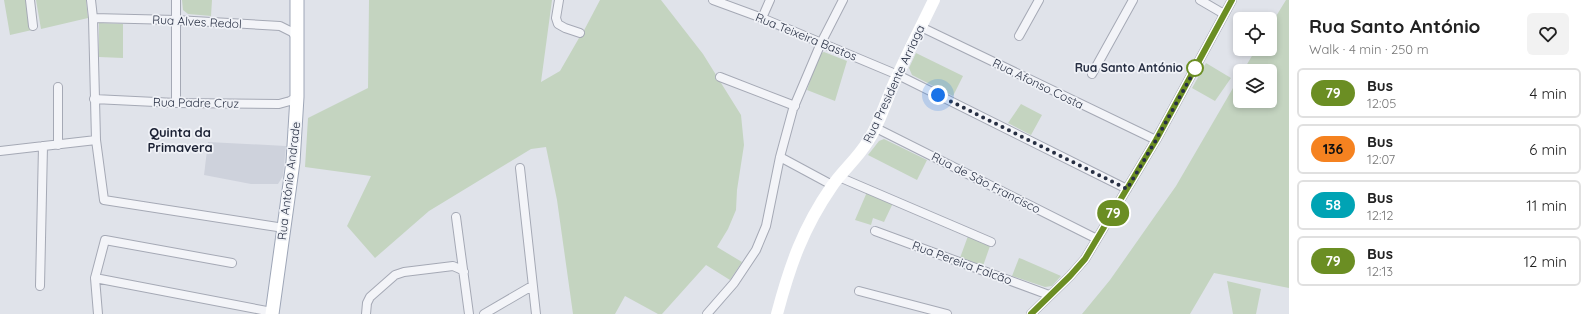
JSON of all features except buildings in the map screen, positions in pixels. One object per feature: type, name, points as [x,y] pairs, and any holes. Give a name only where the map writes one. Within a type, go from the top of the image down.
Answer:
[{"type":"main road","name":"Rua António Andrade","points":[[272,313],[294,162],[297,97],[297,0]]},
{"type":"street","points":[[30,0],[34,26]]},
{"type":"street","points":[[91,0],[93,18],[96,140],[104,200],[284,228]]},
{"type":"street","points":[[176,0],[176,103]]},
{"type":"street","points":[[559,0],[556,18],[558,24],[580,33]]},
{"type":"street","name":"Rua Teixeira Bastos","points":[[713,0],[762,18],[898,75],[1127,189]]},
{"type":"street","points":[[762,18],[770,0]]},
{"type":"street","points":[[707,314],[734,283],[756,250],[766,226],[780,157],[795,106],[821,43],[843,0]]},
{"type":"street","name":"Rua Presidente Arriaga","points":[[777,314],[790,266],[798,245],[835,181],[861,152],[876,128],[898,75],[934,0]]},
{"type":"street","points":[[1019,36],[1039,0]]},
{"type":"street","points":[[1092,74],[1134,0]]},
{"type":"street","points":[[1200,0],[1224,14]]},
{"type":"street","points":[[1031,314],[1079,266],[1097,239],[1156,140],[1232,0]]},
{"type":"street","name":"Rua Alves Redol","points":[[93,18],[176,20],[280,26],[292,32],[297,38]]},
{"type":"street","name":"Rua Afonso Costa","points":[[921,27],[1156,140]]},
{"type":"street","points":[[720,77],[795,106]]},
{"type":"street","points":[[58,87],[58,145]]},
{"type":"street","name":"Rua Padre Cruz","points":[[94,100],[176,103],[279,104],[297,97]]},
{"type":"street","name":"Rua de São Francisco","points":[[876,128],[1097,239]]},
{"type":"street","points":[[0,151],[96,140]]},
{"type":"street","points":[[40,286],[43,146]]},
{"type":"street","points":[[780,157],[835,181],[992,242]]},
{"type":"street","points":[[520,168],[536,314]]},
{"type":"street","points":[[456,217],[469,314]]},
{"type":"street","name":"Rua Pereira Falcão","points":[[875,231],[1049,296]]},
{"type":"street","points":[[98,314],[96,278],[106,240],[232,263]]},
{"type":"street","points":[[366,314],[369,299],[397,274],[453,266],[464,272]]},
{"type":"street","points":[[96,278],[272,313]]},
{"type":"street","points":[[484,314],[532,286]]},
{"type":"street","points":[[859,291],[947,314]]},
{"type":"shaded area","points":[[208,142],[286,146],[283,176],[278,184],[251,184],[204,175]]},
{"type":"green space","points":[[4,0],[27,0],[32,30],[10,35]]},
{"type":"green space","points":[[36,0],[86,0],[88,18],[41,29]]},
{"type":"green space","points":[[182,0],[212,0],[211,16],[188,14],[183,10]]},
{"type":"green space","points":[[369,0],[552,0],[541,82],[560,71],[580,38],[600,0],[661,0],[703,54],[741,115],[744,145],[737,190],[736,210],[728,229],[717,247],[742,262],[730,280],[706,265],[662,314],[658,314],[625,296],[615,314],[573,314],[557,200],[546,147],[531,149],[429,211],[375,258],[347,226],[371,176],[305,167],[308,118],[368,88]]},
{"type":"green space","points":[[1286,0],[1289,0],[1289,288],[1214,273],[1190,314],[1082,314],[1110,280],[1176,186],[1233,88],[1233,108],[1277,108],[1277,64],[1247,64],[1252,56],[1277,56],[1277,15]]},
{"type":"green space","points":[[99,23],[123,24],[123,58],[99,57]]},
{"type":"green space","points":[[824,52],[847,61],[835,101],[807,90],[819,54]]},
{"type":"green space","points":[[916,53],[963,76],[953,96],[912,75],[909,68]]},
{"type":"green space","points":[[1206,63],[1231,78],[1215,101],[1192,88]]},
{"type":"green space","points":[[1021,104],[1042,115],[1031,135],[1008,123]]},
{"type":"green space","points":[[884,139],[927,160],[917,180],[868,155],[879,141]]},
{"type":"green space","points":[[867,192],[893,203],[884,222],[873,218],[871,225],[855,220]]},
{"type":"green space","points":[[968,236],[990,246],[983,266],[960,258]]},
{"type":"green space","points":[[1019,258],[1061,276],[1052,286],[1045,287],[1012,276]]},
{"type":"green space","points":[[1227,281],[1261,289],[1256,314],[1233,314]]},
{"type":"bus line","name":"79","points":[[1031,314],[1070,276],[1085,259],[1156,140],[1232,0]]},
{"type":"place","name":"Rua Santo António","points":[[1195,68]]},
{"type":"district","name":"Quinta da Primavera","points":[[180,140]]},
{"type":"route","points":[[938,95],[1127,189],[1198,64],[1195,68]]}]
